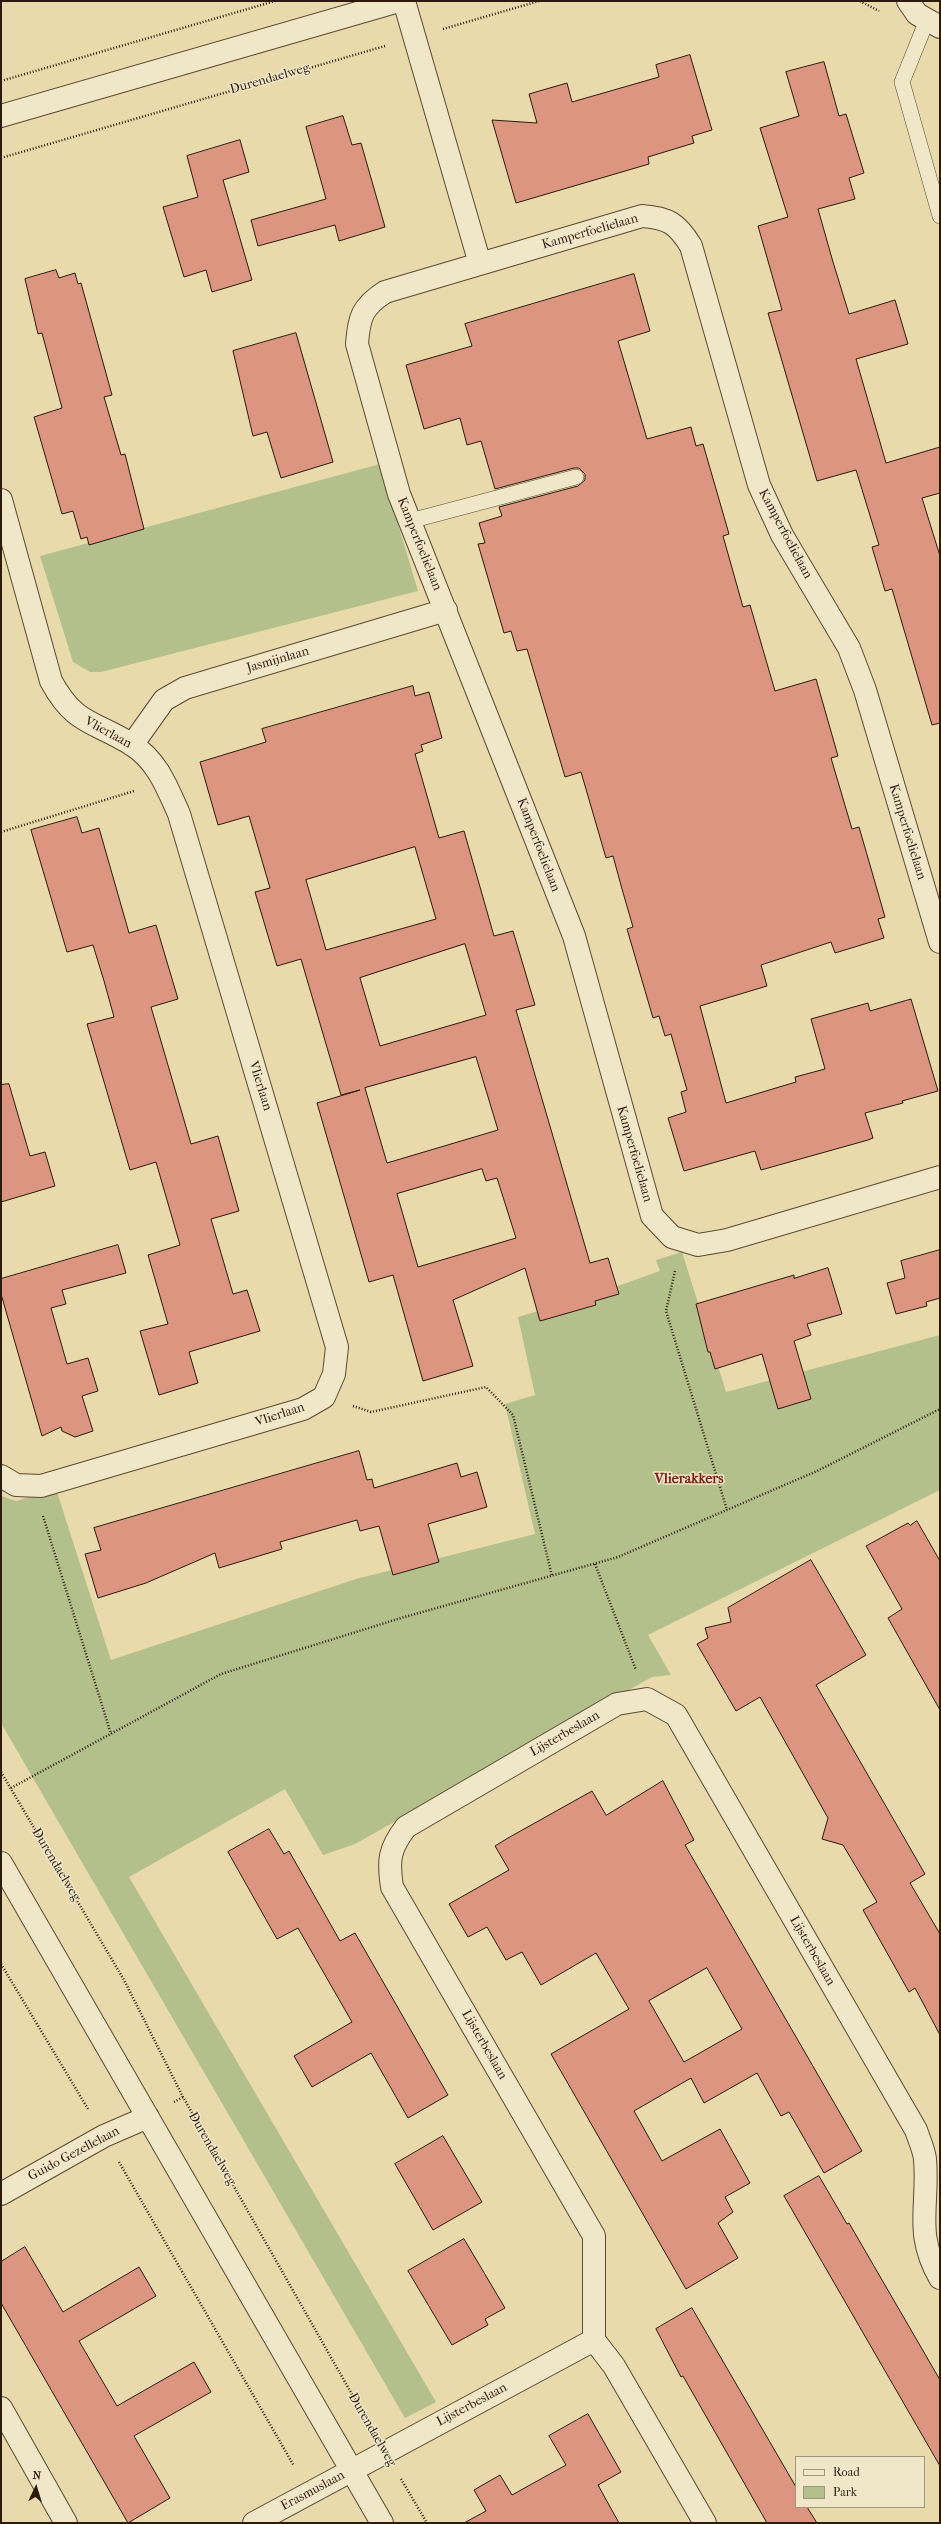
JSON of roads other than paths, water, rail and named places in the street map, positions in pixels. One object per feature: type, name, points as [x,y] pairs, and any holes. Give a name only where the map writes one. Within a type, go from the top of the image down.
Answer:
[{"type":"street","points":[[1,116],[399,1]]},
{"type":"street","points":[[404,1],[480,264]]},
{"type":"street","points":[[908,1],[917,14],[933,23]]},
{"type":"street","name":"Kamperfoelielaan","points":[[940,942],[862,683],[849,648],[782,535],[759,485],[691,246],[680,229],[662,218],[642,216],[385,292],[368,303],[358,323],[357,344],[399,494],[574,936],[652,1216],[672,1237],[698,1245],[727,1240],[940,1177]]},
{"type":"street","name":"Vlierlaan","points":[[1,500],[51,681],[62,700],[77,716],[132,745],[162,774],[179,814],[337,1347],[334,1374],[324,1397],[303,1409],[41,1486],[16,1485],[1,1476]]},
{"type":"street","name":"Jasmijnlaan","points":[[132,745],[164,700],[185,688],[446,610]]},
{"type":"street","name":"Lijsterbeslaan","points":[[351,2470],[594,2340],[594,2236],[392,1887],[389,1866],[393,1844],[406,1827],[617,1704],[647,1699],[676,1715],[933,2157],[924,2238],[929,2258],[940,2278]]},
{"type":"street","points":[[1,1863],[382,2523]]},
{"type":"street","name":"Guido Gezellelaan","points":[[1,2194],[104,2136],[148,2117]]},
{"type":"street","points":[[594,2340],[614,2366],[705,2523]]},
{"type":"street","points":[[1,2408],[66,2523]]},
{"type":"street","name":"Erasmuslaan","points":[[254,2523],[351,2470]]},
{"type":"lane","points":[[933,23],[902,82],[940,216]]},
{"type":"lane","points":[[410,521],[576,477]]},
{"type":"district","name":"Vlierakkers","points":[[689,1480]]}]
